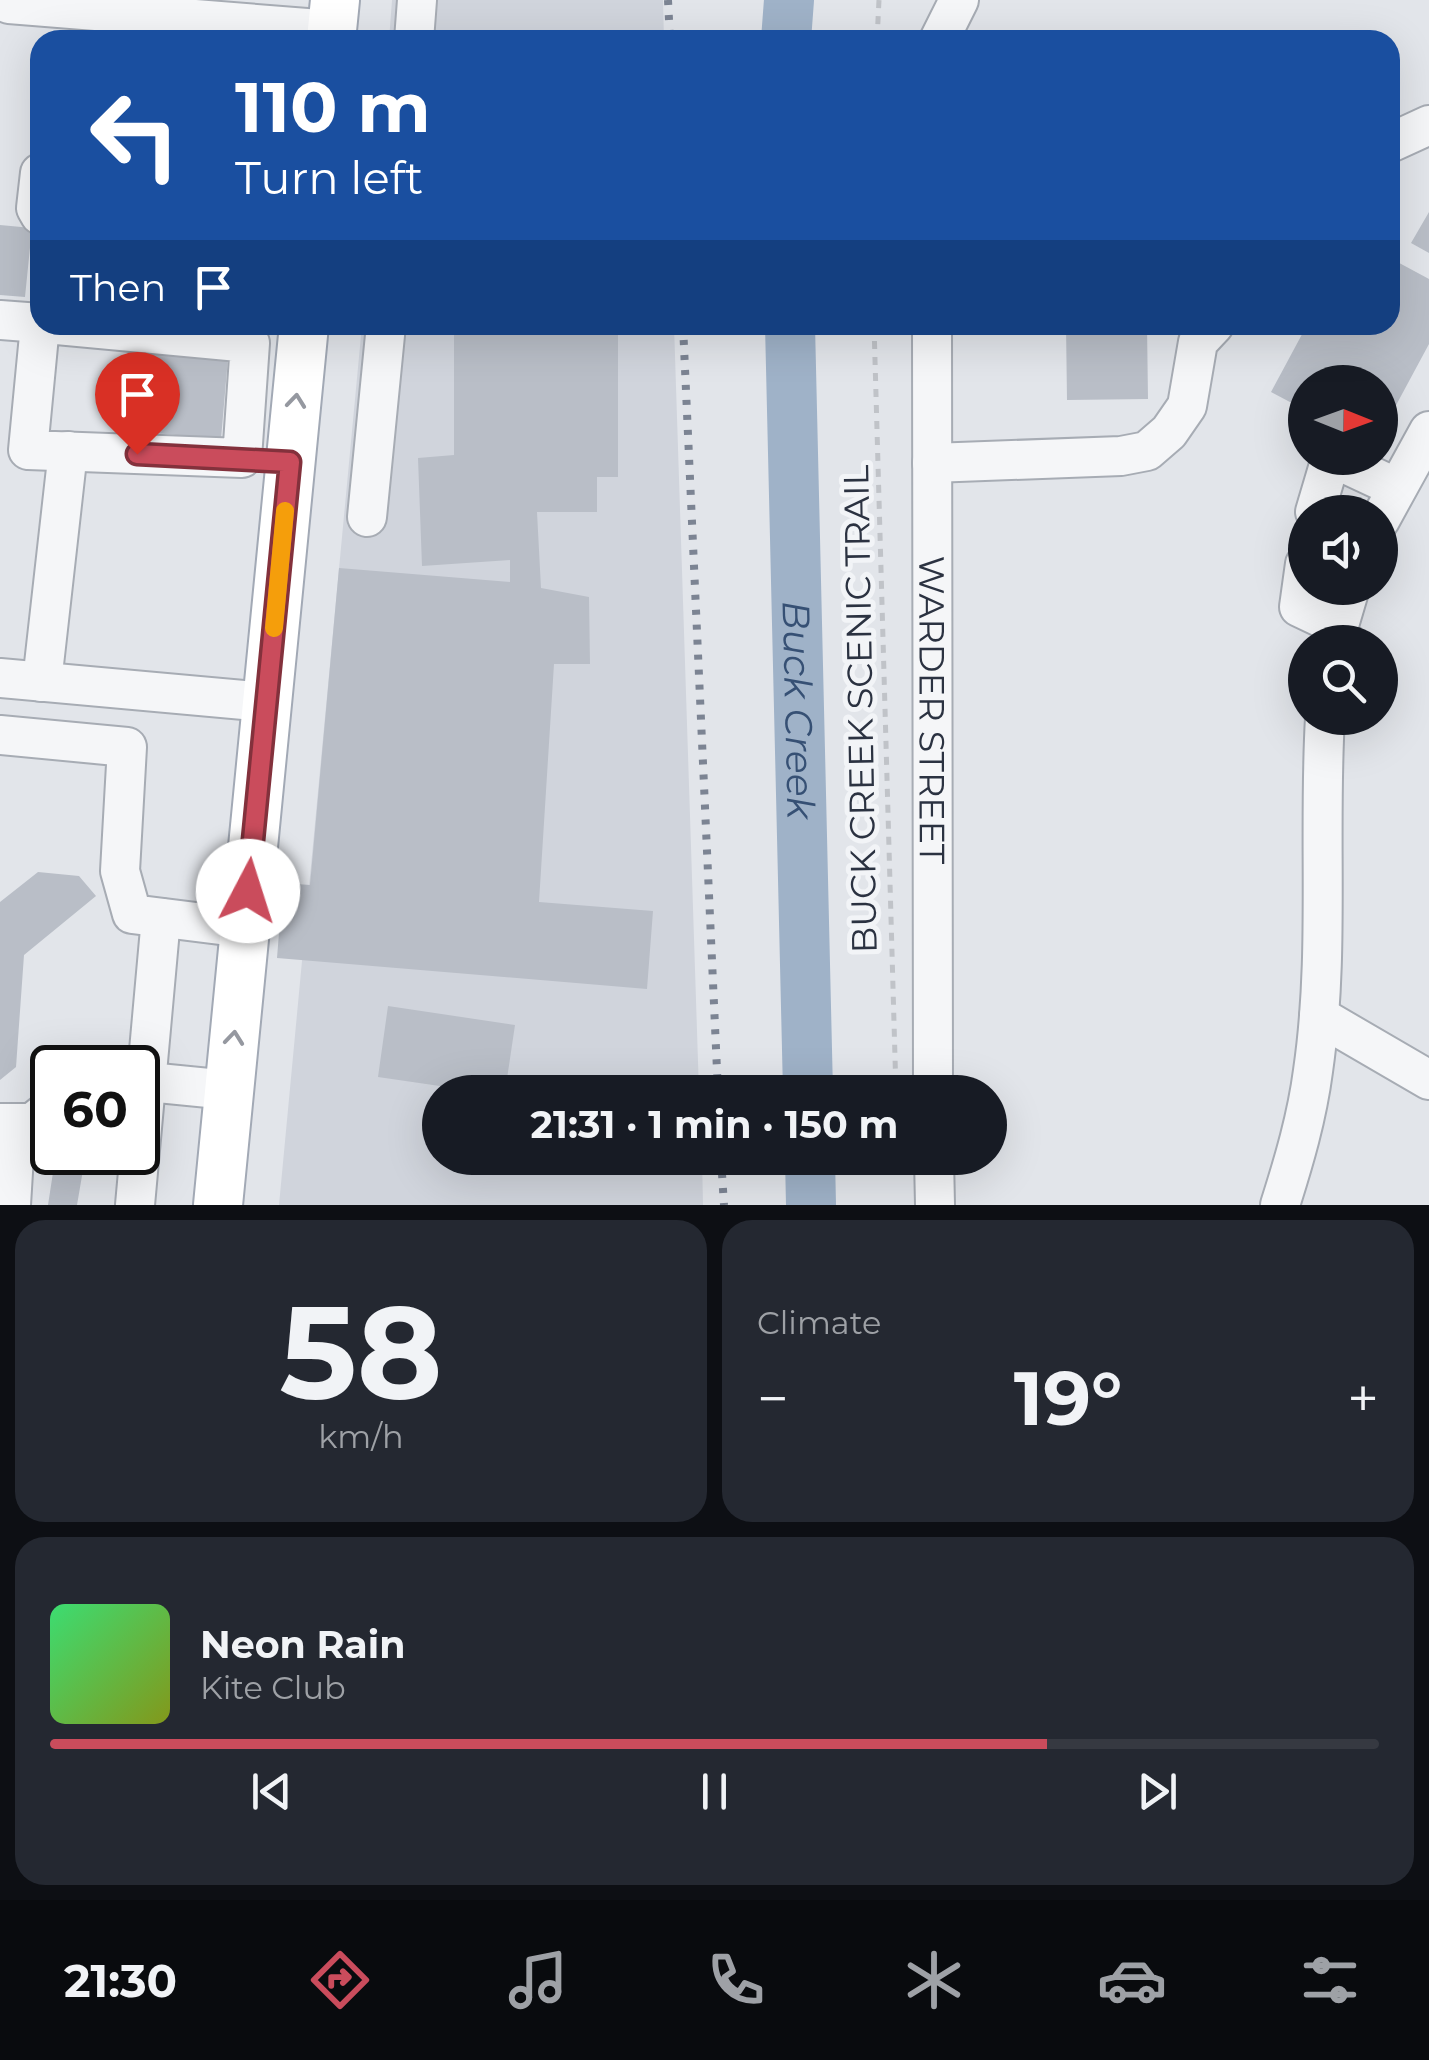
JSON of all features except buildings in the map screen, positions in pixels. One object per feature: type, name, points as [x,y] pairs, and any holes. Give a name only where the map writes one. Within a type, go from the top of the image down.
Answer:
[{"type":"main road","points":[[218,1205],[303,337]]},
{"type":"street","points":[[415,30],[418,0]]},
{"type":"street","points":[[944,30],[959,0]]},
{"type":"street","points":[[6,2],[57,24],[333,23]]},
{"type":"street","points":[[1400,138],[1429,125]]},
{"type":"street","points":[[0,320],[30,323]]},
{"type":"street","points":[[38,335],[14,449],[290,462]]},
{"type":"street","points":[[164,335],[250,343],[303,337]]},
{"type":"street","points":[[368,517],[385,335]]},
{"type":"street","name":"WARDER STREET","points":[[932,335],[933,1075]]},
{"type":"street","points":[[932,463],[1120,456],[1147,450],[1169,432],[1188,406],[1198,342],[1205,335]]},
{"type":"street","points":[[242,458],[250,343]]},
{"type":"street","points":[[1393,495],[1429,432]]},
{"type":"street","points":[[42,682],[68,451]]},
{"type":"street","points":[[1353,475],[1377,495]]},
{"type":"street","points":[[1299,605],[1323,625]]},
{"type":"street","points":[[0,678],[266,702]]},
{"type":"street","points":[[0,735],[128,747],[120,871],[132,914],[244,928]]},
{"type":"street","points":[[1280,1205],[1298,1146],[1313,1072],[1319,1016],[1325,735]]},
{"type":"street","points":[[145,1045],[161,918]]},
{"type":"street","points":[[1319,1016],[1429,1080]]},
{"type":"street","points":[[160,1082],[229,1090]]},
{"type":"street","points":[[8,1123],[11,1205]]},
{"type":"street","points":[[135,1205],[136,1175]]},
{"type":"street","points":[[934,1175],[935,1205]]},
{"type":"path","points":[[878,30],[879,0]]},
{"type":"path","name":"BUCK CREEK SCENIC TRAIL","points":[[874,335],[896,1075]]},
{"type":"shaded area","points":[[392,0],[663,0],[664,30],[390,30]]},
{"type":"shaded area","points":[[361,335],[674,335],[698,1075],[422,1075],[422,1175],[702,1175],[703,1205],[279,1205]]},
{"type":"waterway","name":"Buck Creek","points":[[787,30],[789,0]]},
{"type":"waterway","name":"Buck Creek","points":[[790,335],[808,1075]]},
{"type":"waterway","name":"Buck Creek","points":[[810,1175],[811,1205]]},
{"type":"railway","points":[[668,0],[670,30]]},
{"type":"railway","points":[[683,335],[717,1075]]},
{"type":"railway","points":[[722,1175],[724,1205]]},
{"type":"slow traffic","points":[[274,628],[285,511]]},
{"type":"route","points":[[137,454],[290,462],[248,891]]}]
